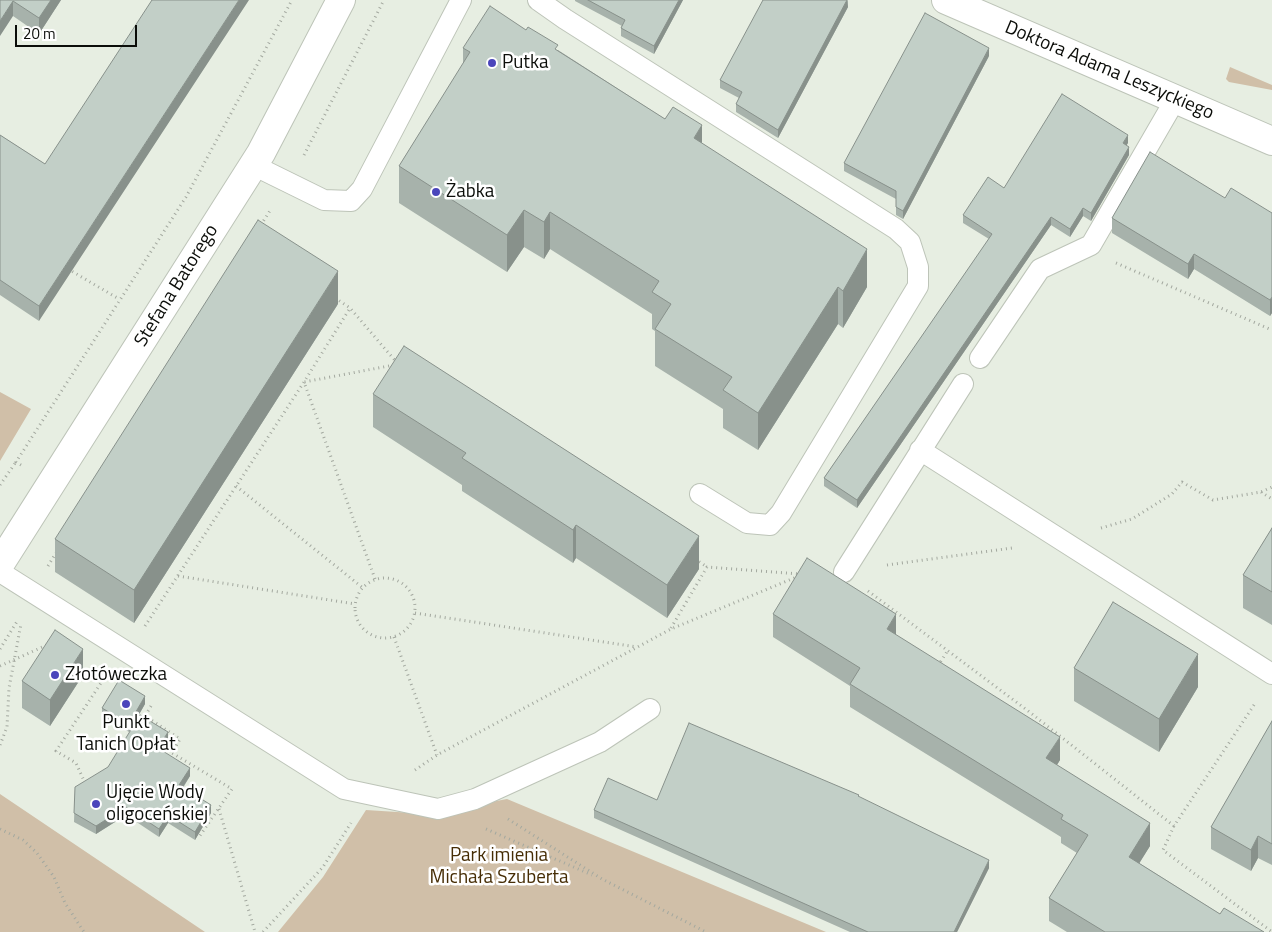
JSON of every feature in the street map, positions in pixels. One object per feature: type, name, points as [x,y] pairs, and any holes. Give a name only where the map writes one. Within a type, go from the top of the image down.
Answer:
[{"type":"street","name":"Stefana Batorego","points":[[0,564],[261,153],[341,0]]},
{"type":"street","name":"Doktora Adama Leszyckiego","points":[[946,0],[1272,141]]},
{"type":"lane","points":[[253,165],[324,200],[351,201],[362,189],[461,0]]},
{"type":"lane","points":[[538,0],[896,229],[910,242],[918,267],[918,286],[780,513],[770,525],[747,523],[700,494]]},
{"type":"lane","points":[[980,358],[1040,269],[1091,245],[1175,100]]},
{"type":"lane","points":[[844,572],[963,384]]},
{"type":"lane","points":[[920,450],[1272,674]]},
{"type":"lane","points":[[0,572],[344,789],[438,809],[475,799],[600,742],[650,709]]},
{"type":"path","points":[[1113,262],[1272,330]]},
{"type":"path","points":[[63,266],[119,300]]},
{"type":"path","points":[[304,382],[398,364],[350,308],[333,297]]},
{"type":"path","points":[[140,634],[350,308]]},
{"type":"path","points":[[304,382],[375,580]]},
{"type":"path","points":[[0,485],[16,462]]},
{"type":"path","points":[[236,486],[362,588]]},
{"type":"path","points":[[1261,492],[1272,499]]},
{"type":"path","points":[[263,932],[323,867],[359,810],[437,755],[671,629],[803,574],[707,566],[690,556]]},
{"type":"path","points":[[671,629],[707,566]]},
{"type":"path","points":[[844,572],[1028,710],[1174,826]]},
{"type":"path","points":[[178,576],[355,604]]},
{"type":"path","points":[[387,578],[399,581],[409,589],[414,600],[415,613],[411,623],[404,632],[394,637],[382,638],[371,634],[361,627],[356,616],[355,604],[362,588],[375,580],[387,578]]},
{"type":"path","points":[[0,649],[24,611],[33,592]]},
{"type":"path","points":[[0,745],[7,727],[9,688],[24,611]]},
{"type":"path","points":[[415,613],[638,647]]},
{"type":"path","points":[[394,637],[437,755]]},
{"type":"path","points":[[0,666],[51,644]]},
{"type":"path","points":[[933,673],[948,650]]},
{"type":"path","points":[[97,672],[113,681]]},
{"type":"path","points":[[88,788],[76,763],[56,751],[105,677]]},
{"type":"path","points":[[1259,697],[1174,826],[1163,850],[1272,932]]},
{"type":"path","points":[[152,704],[145,716],[180,739],[172,753],[232,789],[200,837]]},
{"type":"path","points":[[1023,718],[1028,710]]},
{"type":"path","points":[[475,799],[602,880]]},
{"type":"path","points":[[218,809],[255,932]]},
{"type":"path","points":[[438,809],[602,880],[706,932]]},
{"type":"path","points":[[0,829],[23,840],[37,853],[54,877],[65,903],[84,932]]},
{"type":"green space","points":[[1230,67],[1272,85],[1272,90],[1229,82],[1226,79]]},
{"type":"green space","points":[[0,392],[31,409],[0,461]]},
{"type":"green space","points":[[0,794],[205,932],[0,932]]},
{"type":"green space","name":"Park imienia Michała Szuberta","points":[[507,799],[826,932],[278,932],[323,877],[366,810],[428,814]]},
{"type":"building","points":[[0,0],[51,0],[39,18],[13,1],[0,21]]},
{"type":"building","points":[[152,0],[239,0],[39,306],[0,280],[0,135],[45,164]]},
{"type":"building","points":[[588,0],[679,0],[654,46],[621,28],[625,20]]},
{"type":"building","points":[[763,0],[847,0],[778,130],[736,104],[742,92],[720,80]]},
{"type":"building","points":[[490,6],[526,30],[528,27],[558,45],[555,49],[665,119],[673,107],[702,125],[694,138],[867,249],[843,291],[838,287],[758,413],[723,390],[732,377],[655,329],[671,304],[652,292],[659,281],[550,212],[544,222],[524,210],[507,235],[399,166],[470,52],[463,48]]},
{"type":"building","points":[[925,13],[989,48],[903,211],[896,207],[896,191],[844,163]]},
{"type":"building","points":[[1062,94],[1128,135],[1123,143],[1129,147],[1091,213],[1083,208],[1070,229],[1051,217],[857,500],[824,478],[992,234],[963,215],[988,177],[1004,188]]},
{"type":"building","points":[[1150,152],[1225,198],[1231,188],[1272,213],[1272,297],[1270,300],[1194,254],[1188,264],[1112,218]]},
{"type":"building","points":[[258,220],[338,271],[134,590],[55,539]]},
{"type":"building","points":[[404,346],[699,536],[667,585],[576,525],[573,530],[462,458],[466,453],[373,394]]},
{"type":"building","points":[[1272,528],[1272,592],[1243,575]]},
{"type":"building","points":[[807,558],[896,614],[887,629],[1060,737],[1046,758],[1150,823],[1129,857],[1220,914],[1224,908],[1264,932],[1105,932],[1049,898],[1088,835],[1061,819],[1063,815],[850,684],[860,668],[773,614]]},
{"type":"building","points":[[1113,602],[1198,654],[1159,719],[1074,668]]},
{"type":"building","points":[[55,630],[83,649],[50,700],[22,681]]},
{"type":"building","points":[[119,680],[145,696],[129,724],[102,708]]},
{"type":"building","points":[[140,715],[168,732],[158,748],[190,768],[179,785],[211,805],[195,832],[168,815],[159,829],[126,807],[96,826],[74,813],[75,787],[108,767]]},
{"type":"building","points":[[1272,721],[1272,844],[1258,836],[1251,850],[1211,827]]},
{"type":"building","points":[[689,723],[859,795],[989,860],[954,932],[868,932],[594,810],[608,778],[657,800]]},
{"type":"place","name":"Putka","points":[[492,63]]},
{"type":"place","name":"Żabka","points":[[436,192]]},
{"type":"place","name":"Złotóweczka","points":[[55,675]]},
{"type":"place","name":"Punkt Tanich Opłat","points":[[126,704]]},
{"type":"place","name":"Ujęcie Wody oligoceńskiej","points":[[96,804]]}]
